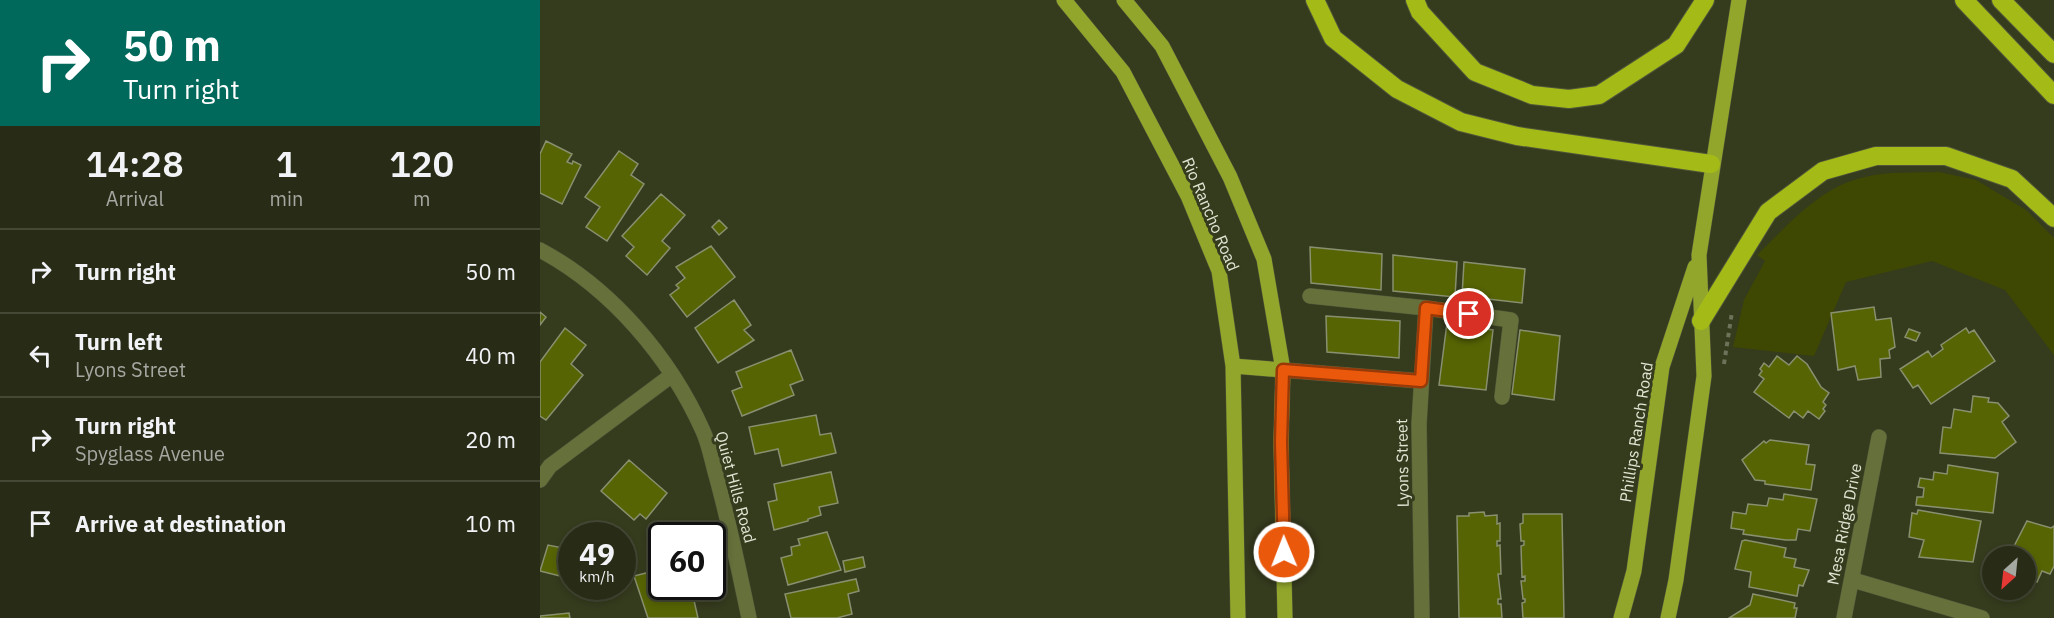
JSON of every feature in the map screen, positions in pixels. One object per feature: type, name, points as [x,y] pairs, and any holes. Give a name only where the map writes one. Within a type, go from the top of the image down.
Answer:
[{"type":"highway","points":[[1315,0],[1333,38],[1397,89],[1461,122],[1517,135],[1711,164]]},
{"type":"highway","points":[[1415,0],[1420,12],[1475,72],[1532,95],[1569,99],[1599,95],[1676,45],[1704,0]]},
{"type":"highway","points":[[1964,0],[2054,95]]},
{"type":"highway","points":[[2001,0],[2054,54]]},
{"type":"highway","points":[[1701,321],[1768,212],[1823,171],[1876,156],[1947,156],[2012,179],[2054,218]]},
{"type":"main road","name":"Rio Rancho Road","points":[[1064,0],[1123,72],[1188,196],[1219,271],[1233,366],[1239,618]]},
{"type":"main road","name":"Rio Rancho Road","points":[[1124,0],[1162,46],[1230,177],[1264,259],[1283,370],[1281,442],[1285,618]]},
{"type":"main road","name":"Phillips Ranch Road","points":[[1668,618],[1676,580],[1704,376],[1699,255],[1711,164],[1739,0]]},
{"type":"main road","name":"Phillips Ranch Road","points":[[1621,618],[1634,571],[1662,367],[1699,255]]},
{"type":"main road","points":[[1233,366],[1283,370]]},
{"type":"street","name":"Quiet Hills Road","points":[[540,250],[565,263],[626,315],[672,375],[703,432],[725,506],[749,618]]},
{"type":"street","points":[[1310,296],[1426,308],[1511,320],[1502,397]]},
{"type":"street","name":"Lyons Street","points":[[1422,618],[1421,381],[1426,308]]},
{"type":"street","points":[[1283,370],[1421,381]]},
{"type":"street","points":[[540,480],[550,466],[672,375]]},
{"type":"street","name":"Mesa Ridge Drive","points":[[1844,618],[1879,437]]},
{"type":"street","points":[[1853,580],[1982,618]]},
{"type":"green space","points":[[1939,172],[1976,180],[2026,210],[2054,238],[2054,355],[2005,290],[1932,261],[1846,282],[1814,356],[1733,347],[1744,300],[1765,261],[1757,255],[1806,208],[1834,189],[1865,177],[1893,173]]},
{"type":"building","points":[[546,141],[572,154],[567,162],[572,164],[573,161],[581,165],[562,204],[540,193],[540,154]]},
{"type":"building","points":[[619,151],[638,164],[631,175],[644,184],[607,241],[586,227],[600,207],[585,197]]},
{"type":"building","points":[[661,194],[685,215],[662,241],[670,248],[647,275],[626,256],[634,247],[622,236]]},
{"type":"building","points":[[719,220],[727,228],[719,235],[712,227]]},
{"type":"building","points":[[711,246],[735,277],[687,317],[670,295],[679,288],[676,285],[685,278],[676,267]]},
{"type":"building","points":[[1310,247],[1382,254],[1381,290],[1311,283]]},
{"type":"building","points":[[1393,255],[1457,262],[1455,297],[1393,291]]},
{"type":"building","points":[[1464,262],[1525,269],[1522,303],[1462,296]]},
{"type":"building","points":[[734,300],[751,325],[744,330],[754,340],[718,363],[695,328]]},
{"type":"building","points":[[1874,307],[1876,320],[1891,318],[1895,347],[1889,350],[1890,358],[1880,359],[1881,377],[1858,380],[1855,366],[1838,370],[1831,313]]},
{"type":"building","points":[[540,312],[546,317],[540,325]]},
{"type":"building","points":[[1326,316],[1400,321],[1399,358],[1327,352]]},
{"type":"building","points":[[1447,323],[1493,330],[1486,390],[1439,385]]},
{"type":"building","points":[[565,328],[586,345],[571,364],[583,375],[546,420],[540,416],[540,362]]},
{"type":"building","points":[[1966,328],[1969,333],[1974,330],[1995,361],[1931,404],[1918,385],[1913,388],[1900,369],[1928,351],[1932,357],[1943,349],[1941,345]]},
{"type":"building","points":[[1909,329],[1920,333],[1916,341],[1905,337]]},
{"type":"building","points":[[1520,330],[1560,336],[1554,400],[1512,394]]},
{"type":"building","points":[[791,350],[803,380],[790,385],[794,395],[742,416],[732,391],[742,387],[736,372]]},
{"type":"building","points":[[1777,356],[1789,365],[1797,356],[1807,364],[1821,387],[1829,393],[1823,402],[1826,405],[1823,409],[1825,411],[1819,419],[1808,411],[1803,418],[1794,411],[1789,418],[1754,392],[1764,379],[1759,375],[1762,371],[1760,369],[1764,363],[1769,367]]},
{"type":"building","points":[[1973,396],[1989,398],[1988,402],[1998,403],[2009,416],[2002,422],[2016,442],[1995,458],[1940,453],[1943,427],[1951,428],[1954,409],[1971,412]]},
{"type":"building","points":[[816,415],[820,435],[831,433],[836,453],[782,466],[778,449],[755,454],[749,427]]},
{"type":"building","points":[[1770,440],[1809,445],[1806,464],[1815,465],[1811,490],[1765,484],[1765,481],[1755,480],[1742,460],[1764,441],[1766,443]]},
{"type":"building","points":[[629,460],[667,493],[646,519],[640,514],[634,520],[601,491]]},
{"type":"building","points":[[1948,465],[1998,473],[1993,513],[1916,505],[1917,497],[1923,497],[1924,488],[1918,487],[1920,478],[1933,480],[1934,472],[1947,474]]},
{"type":"building","points":[[831,472],[838,503],[819,507],[821,515],[808,519],[808,521],[774,530],[768,502],[777,500],[774,484]]},
{"type":"building","points":[[1784,494],[1817,499],[1810,531],[1798,529],[1796,540],[1786,540],[1743,534],[1744,530],[1731,528],[1733,512],[1746,514],[1748,504],[1767,506],[1769,498],[1783,500]]},
{"type":"building","points":[[1918,510],[1981,521],[1973,562],[1919,557],[1924,540],[1909,537],[1912,513],[1917,514]]},
{"type":"building","points":[[1484,512],[1485,516],[1497,515],[1497,524],[1500,523],[1500,541],[1497,541],[1497,546],[1500,545],[1501,574],[1498,574],[1501,599],[1498,599],[1498,604],[1501,604],[1502,618],[1459,618],[1457,516]]},
{"type":"building","points":[[1523,514],[1562,514],[1564,618],[1523,618],[1522,603],[1525,599],[1523,599],[1521,581],[1525,581],[1525,576],[1522,577],[1521,546],[1524,545],[1524,541],[1521,541],[1520,524],[1523,523]]},
{"type":"building","points":[[2027,521],[2051,528],[2054,526],[2054,566],[2050,574],[2042,571],[2036,582],[2036,546],[2014,546]]},
{"type":"building","points":[[827,532],[841,570],[788,585],[781,558],[792,555],[791,547],[800,545],[798,539]]},
{"type":"building","points":[[1742,541],[1786,548],[1784,557],[1796,559],[1794,567],[1809,570],[1803,586],[1799,585],[1797,596],[1749,587],[1751,572],[1735,569]]},
{"type":"building","points":[[548,545],[558,547],[558,576],[540,571]]},
{"type":"building","points":[[863,557],[865,567],[845,572],[843,561]]},
{"type":"building","points":[[648,572],[648,600],[694,600],[698,618],[648,618],[636,576]]},
{"type":"building","points":[[856,579],[859,591],[848,594],[852,614],[837,618],[791,618],[785,594]]},
{"type":"building","points":[[1753,594],[1795,603],[1794,608],[1797,608],[1795,618],[1729,618],[1750,605]]},
{"type":"building","points":[[569,613],[570,618],[540,618],[540,616]]},
{"type":"route","points":[[1284,552],[1281,442],[1283,370],[1421,381],[1426,308],[1469,314]]}]
